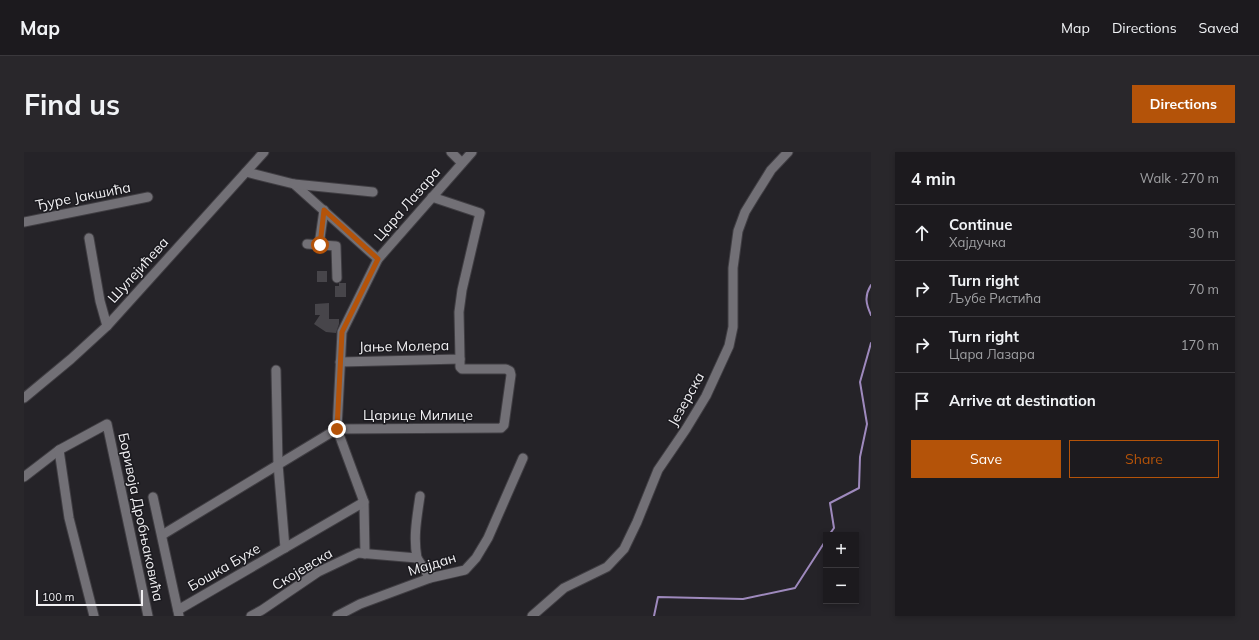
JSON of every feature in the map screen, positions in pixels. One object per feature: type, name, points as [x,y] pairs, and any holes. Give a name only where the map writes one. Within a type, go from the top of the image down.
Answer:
[{"type":"street","points":[[451,152],[462,163]]},
{"type":"street","name":"Цара Лазара","points":[[365,554],[364,502],[337,429],[342,332],[378,259],[472,152]]},
{"type":"street","name":"Језерска","points":[[532,616],[564,588],[607,567],[624,549],[637,522],[658,470],[706,396],[729,346],[733,327],[733,268],[738,231],[745,212],[771,170],[788,152]]},
{"type":"street","name":"Шулејићева","points":[[24,398],[72,359],[107,326],[246,172],[261,153]]},
{"type":"street","points":[[246,172],[294,184],[373,192]]},
{"type":"street","points":[[294,184],[378,259]]},
{"type":"street","name":"Ђуре Јакшића","points":[[24,222],[148,197]]},
{"type":"street","name":"Јање Молера","points":[[340,362],[460,359],[460,312],[462,290],[480,212],[432,197]]},
{"type":"street","points":[[320,245],[324,210]]},
{"type":"street","points":[[89,238],[100,301],[107,326]]},
{"type":"street","points":[[307,244],[336,246],[337,278]]},
{"type":"street","name":"Царице Милице","points":[[337,429],[501,428],[504,425],[511,375],[510,371],[506,369],[462,369],[460,367],[460,359]]},
{"type":"street","points":[[276,370],[278,464],[285,548]]},
{"type":"street","name":"Боривоја Дробњаковића","points":[[59,450],[107,424],[148,616]]},
{"type":"street","points":[[162,535],[337,429]]},
{"type":"street","points":[[24,477],[59,450],[69,518],[94,616]]},
{"type":"street","name":"Мајдан","points":[[337,616],[360,604],[430,578],[465,570],[476,558],[488,538],[523,459]]},
{"type":"street","points":[[420,496],[415,527],[415,544],[417,558],[430,578]]},
{"type":"street","points":[[153,497],[179,613]]},
{"type":"street","name":"Бошка Бухе","points":[[179,613],[285,548],[364,502]]},
{"type":"street","name":"Скојевска","points":[[251,616],[318,572],[358,553],[417,558]]},
{"type":"building","points":[[317,271],[327,271],[327,282],[317,282]]},
{"type":"building","points":[[339,283],[346,283],[346,297],[335,297],[335,286],[339,286]]},
{"type":"building","points":[[329,303],[329,319],[339,319],[336,333],[326,332],[314,324],[320,315],[315,315],[315,304]]},
{"type":"waterway","points":[[871,285],[867,293],[866,300],[871,315]]},
{"type":"waterway","points":[[831,532],[834,528],[830,503],[859,488],[860,457],[867,424],[860,382],[871,343]]},
{"type":"waterway","points":[[654,616],[658,597],[743,599],[795,588],[823,545]]},
{"type":"route","points":[[320,245],[324,210],[378,259],[342,332],[337,429]]}]
